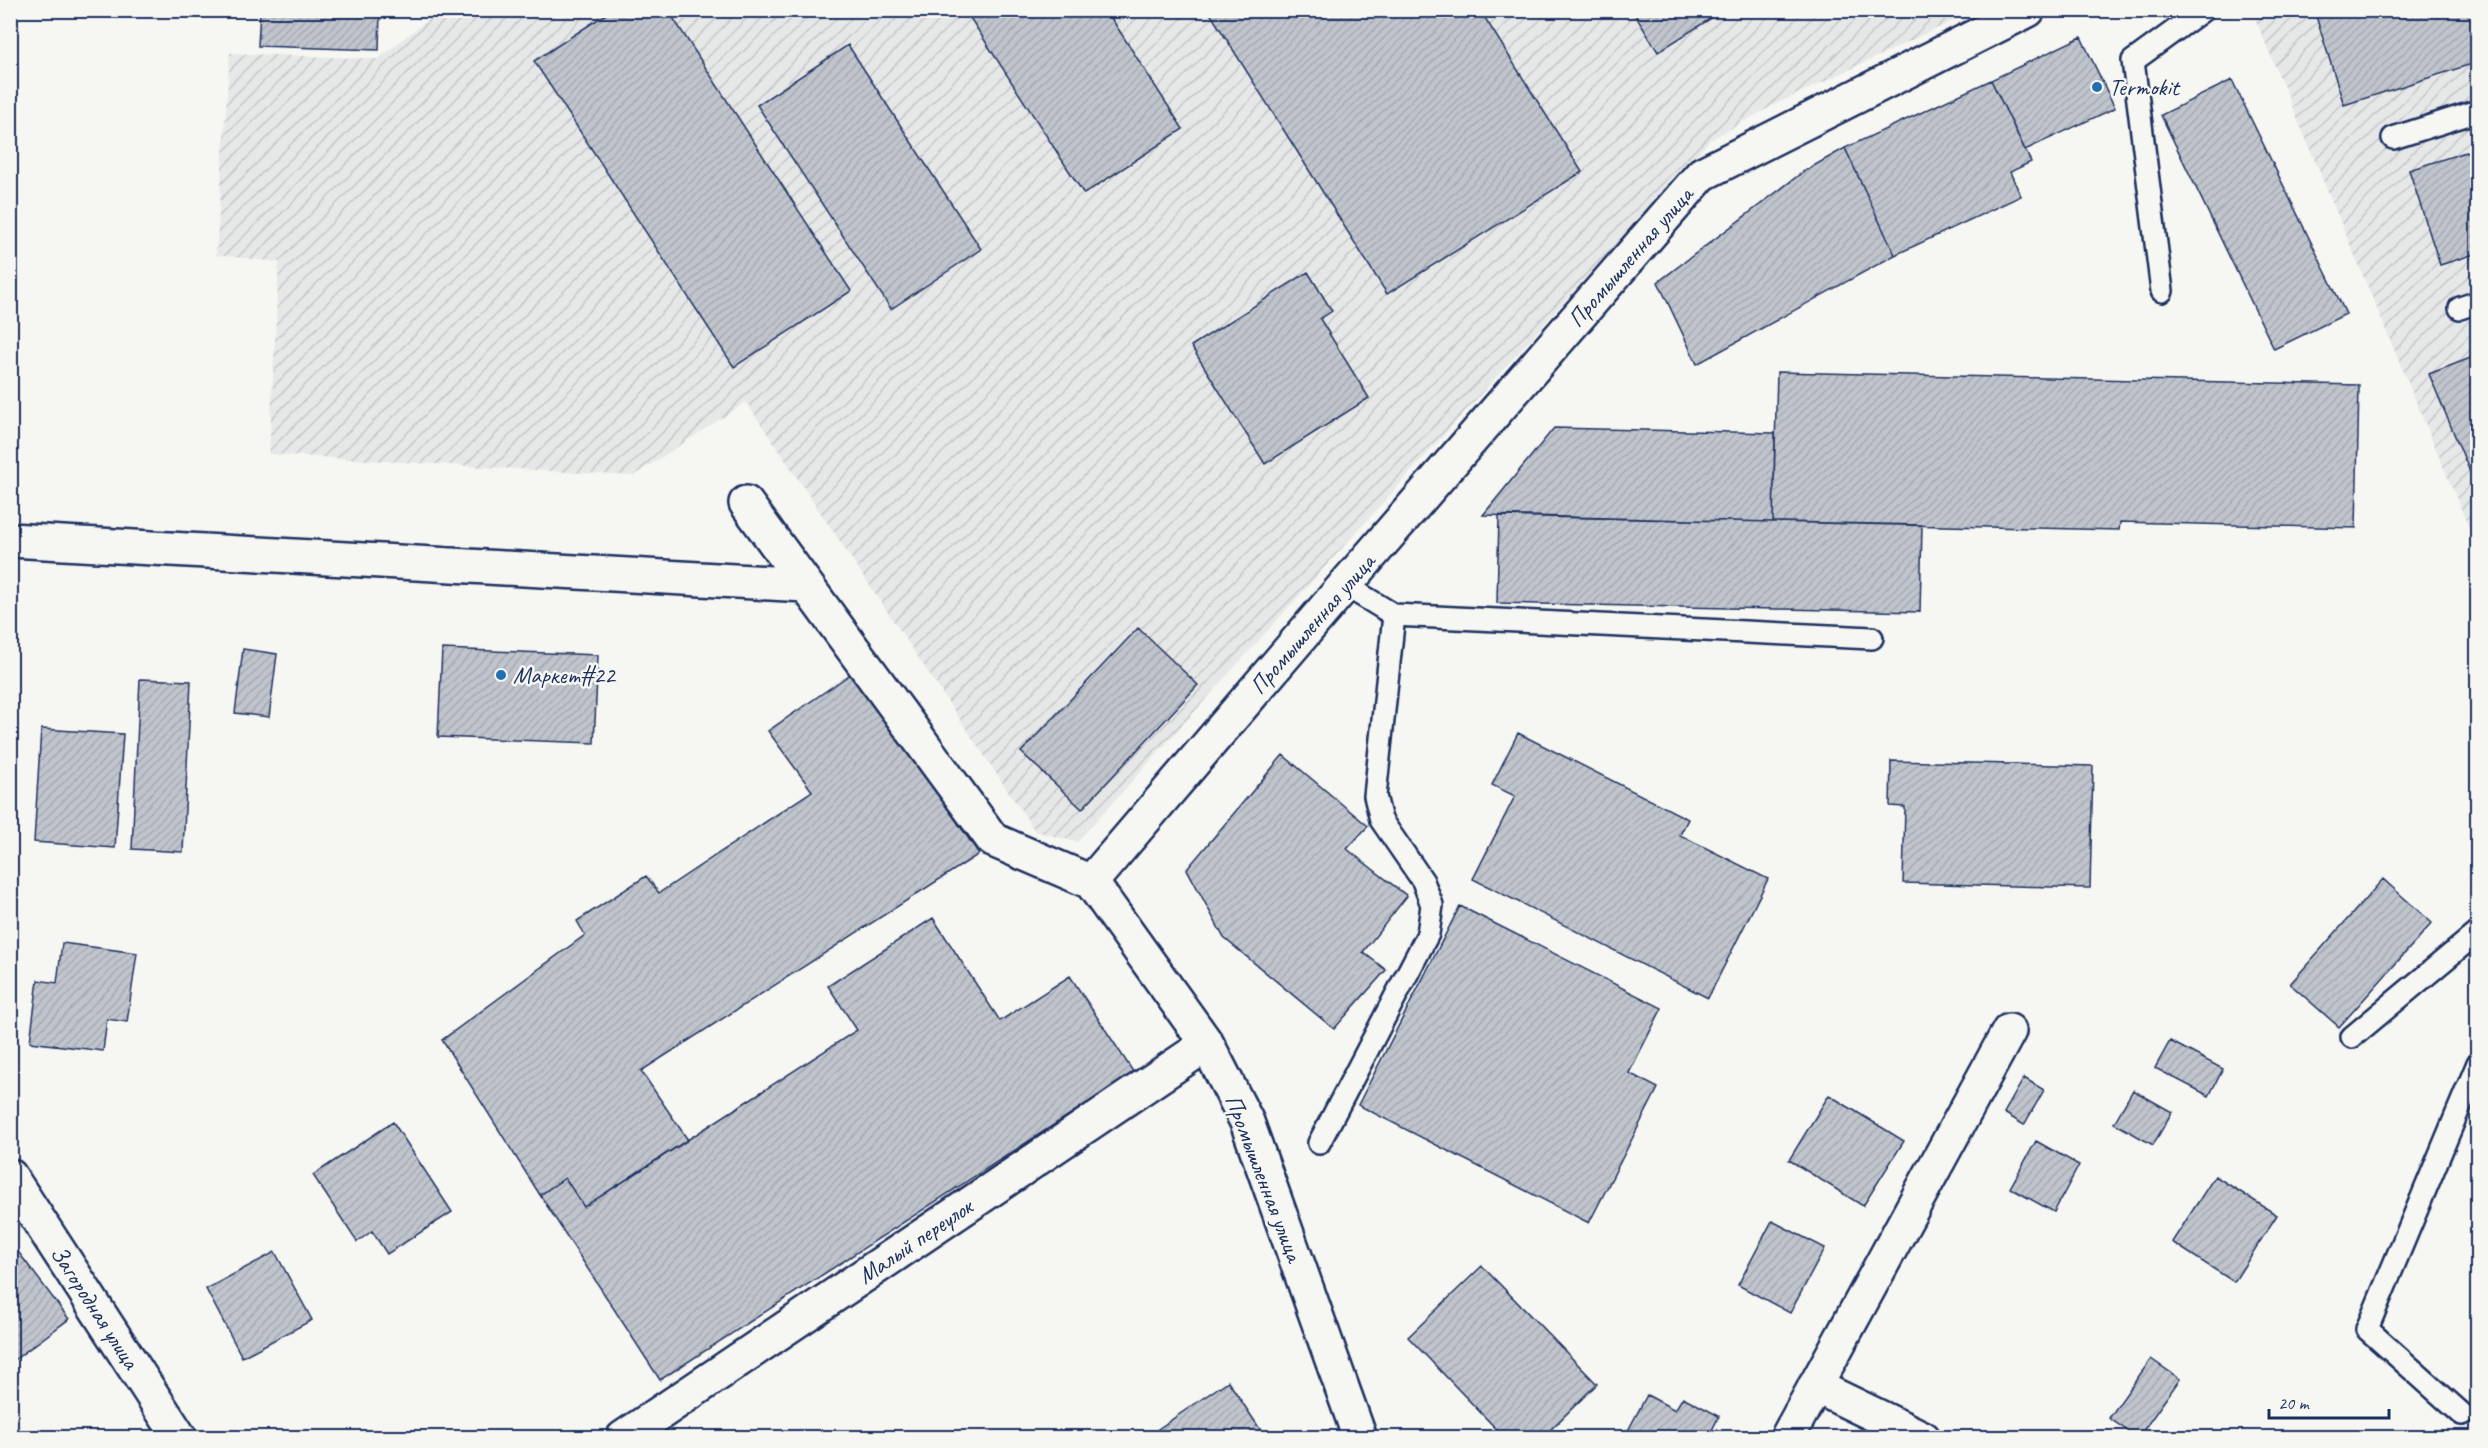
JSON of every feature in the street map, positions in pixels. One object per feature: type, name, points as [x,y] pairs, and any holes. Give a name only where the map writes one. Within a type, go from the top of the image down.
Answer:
[{"type":"street","name":"Промышленная улица","points":[[1360,1437],[1247,1122],[1208,1044],[1091,882],[1702,174],[2028,10]]},
{"type":"street","points":[[746,503],[993,840],[1091,882]]},
{"type":"street","points":[[10,540],[806,585]]},
{"type":"street","points":[[1787,1437],[2010,1031]]},
{"type":"street","name":"Малый переулок","points":[[623,1437],[1208,1044]]},
{"type":"street","name":"Загородная улица","points":[[10,1176],[180,1437]]},
{"type":"street","points":[[1815,1386],[1923,1437]]},
{"type":"lane","points":[[2162,291],[2133,61],[2203,10]]},
{"type":"lane","points":[[2394,138],[2478,111]]},
{"type":"lane","points":[[1345,585],[1394,615],[1872,638]]},
{"type":"lane","points":[[1319,1143],[1428,934],[1432,905],[1423,881],[1381,820],[1375,796],[1394,615]]},
{"type":"lane","points":[[2352,1037],[2478,932]]},
{"type":"lane","points":[[2462,1414],[2367,1329],[2478,1063]]},
{"type":"shaded area","points":[[439,11],[1974,11],[1774,105],[1710,140],[1077,842],[1035,831],[746,402],[633,476],[269,454],[279,262],[216,255],[230,53],[378,59]]},
{"type":"shaded area","points":[[2252,11],[2477,11],[2477,547]]},
{"type":"building","points":[[260,10],[380,10],[379,50],[258,46]]},
{"type":"building","points":[[612,10],[668,10],[851,291],[734,367],[534,61]]},
{"type":"building","points":[[965,10],[1106,10],[1183,129],[1084,194]]},
{"type":"building","points":[[1208,10],[1480,10],[1582,172],[1387,294]]},
{"type":"building","points":[[1632,10],[1724,10],[1658,52]]},
{"type":"building","points":[[2314,10],[2478,10],[2478,62],[2344,105]]},
{"type":"building","points":[[2081,37],[2115,108],[2025,150],[1991,80]]},
{"type":"building","points":[[848,45],[981,249],[891,309],[757,105]]},
{"type":"building","points":[[1991,80],[2031,162],[2010,172],[2021,196],[1895,255],[1845,148]]},
{"type":"building","points":[[2232,80],[2346,314],[2274,349],[2161,115]]},
{"type":"building","points":[[1845,148],[1895,255],[1697,364],[1658,282],[1803,172]]},
{"type":"building","points":[[2478,148],[2478,253],[2440,265],[2409,170]]},
{"type":"building","points":[[1308,272],[1332,311],[1320,319],[1369,398],[1265,464],[1191,346]]},
{"type":"building","points":[[2478,355],[2478,491],[2429,374]]},
{"type":"building","points":[[1777,372],[2359,385],[2356,528],[2120,522],[2119,530],[1773,522]]},
{"type":"building","points":[[1554,428],[1775,433],[1773,522],[1483,515]]},
{"type":"building","points":[[1499,516],[1922,525],[1920,612],[1497,603]]},
{"type":"building","points":[[1138,628],[1198,685],[1082,809],[1021,752]]},
{"type":"building","points":[[243,649],[277,654],[269,717],[235,713]]},
{"type":"building","points":[[442,649],[598,655],[594,743],[438,737]]},
{"type":"building","points":[[855,671],[979,854],[641,1071],[688,1140],[584,1207],[565,1178],[540,1195],[442,1040],[585,935],[577,921],[646,876],[659,893],[812,791],[768,731]]},
{"type":"building","points":[[140,679],[191,681],[183,852],[132,849]]},
{"type":"building","points":[[41,729],[123,734],[115,848],[34,842]]},
{"type":"building","points":[[1518,733],[1688,819],[1680,835],[1768,879],[1708,998],[1473,879],[1515,796],[1492,785]]},
{"type":"building","points":[[1283,755],[1368,826],[1347,849],[1407,896],[1363,952],[1386,970],[1334,1029],[1224,938],[1187,869]]},
{"type":"building","points":[[1891,761],[2093,766],[2090,888],[1903,883],[1905,807],[1890,806]]},
{"type":"building","points":[[2383,879],[2432,923],[2339,1027],[2290,984]]},
{"type":"building","points":[[1460,906],[1662,1008],[1629,1073],[1658,1088],[1589,1223],[1358,1105]]},
{"type":"building","points":[[933,918],[1000,1021],[1070,976],[1134,1073],[660,1380],[540,1195],[565,1178],[584,1207],[857,1030],[828,986]]},
{"type":"building","points":[[62,943],[137,953],[127,1022],[107,1019],[103,1051],[30,1042],[38,980],[57,983]]},
{"type":"building","points":[[2170,1041],[2223,1069],[2209,1096],[2155,1068]]},
{"type":"building","points":[[2024,1078],[2044,1090],[2024,1125],[2004,1113]]},
{"type":"building","points":[[2133,1090],[2172,1112],[2153,1145],[2114,1123]]},
{"type":"building","points":[[1829,1095],[1904,1141],[1863,1206],[1789,1160]]},
{"type":"building","points":[[393,1122],[452,1212],[387,1254],[372,1231],[357,1242],[313,1175]]},
{"type":"building","points":[[2036,1141],[2079,1165],[2054,1212],[2010,1188]]},
{"type":"building","points":[[2215,1176],[2277,1215],[2234,1282],[2172,1242]]},
{"type":"building","points":[[1772,1221],[1825,1248],[1790,1313],[1738,1285]]},
{"type":"building","points":[[10,1241],[69,1319],[10,1363]]},
{"type":"building","points":[[275,1252],[312,1320],[242,1357],[206,1289]]},
{"type":"building","points":[[1482,1266],[1597,1384],[1542,1438],[1505,1438],[1408,1337]]},
{"type":"building","points":[[2151,1359],[2180,1379],[2138,1438],[2109,1418]]},
{"type":"building","points":[[1228,1381],[1266,1438],[1145,1438]]},
{"type":"building","points":[[1647,1395],[1675,1410],[1683,1397],[1719,1416],[1708,1438],[1624,1438]]},
{"type":"place","name":"Termokit","points":[[2097,87]]},
{"type":"place","name":"Маркет#22","points":[[501,675]]}]
